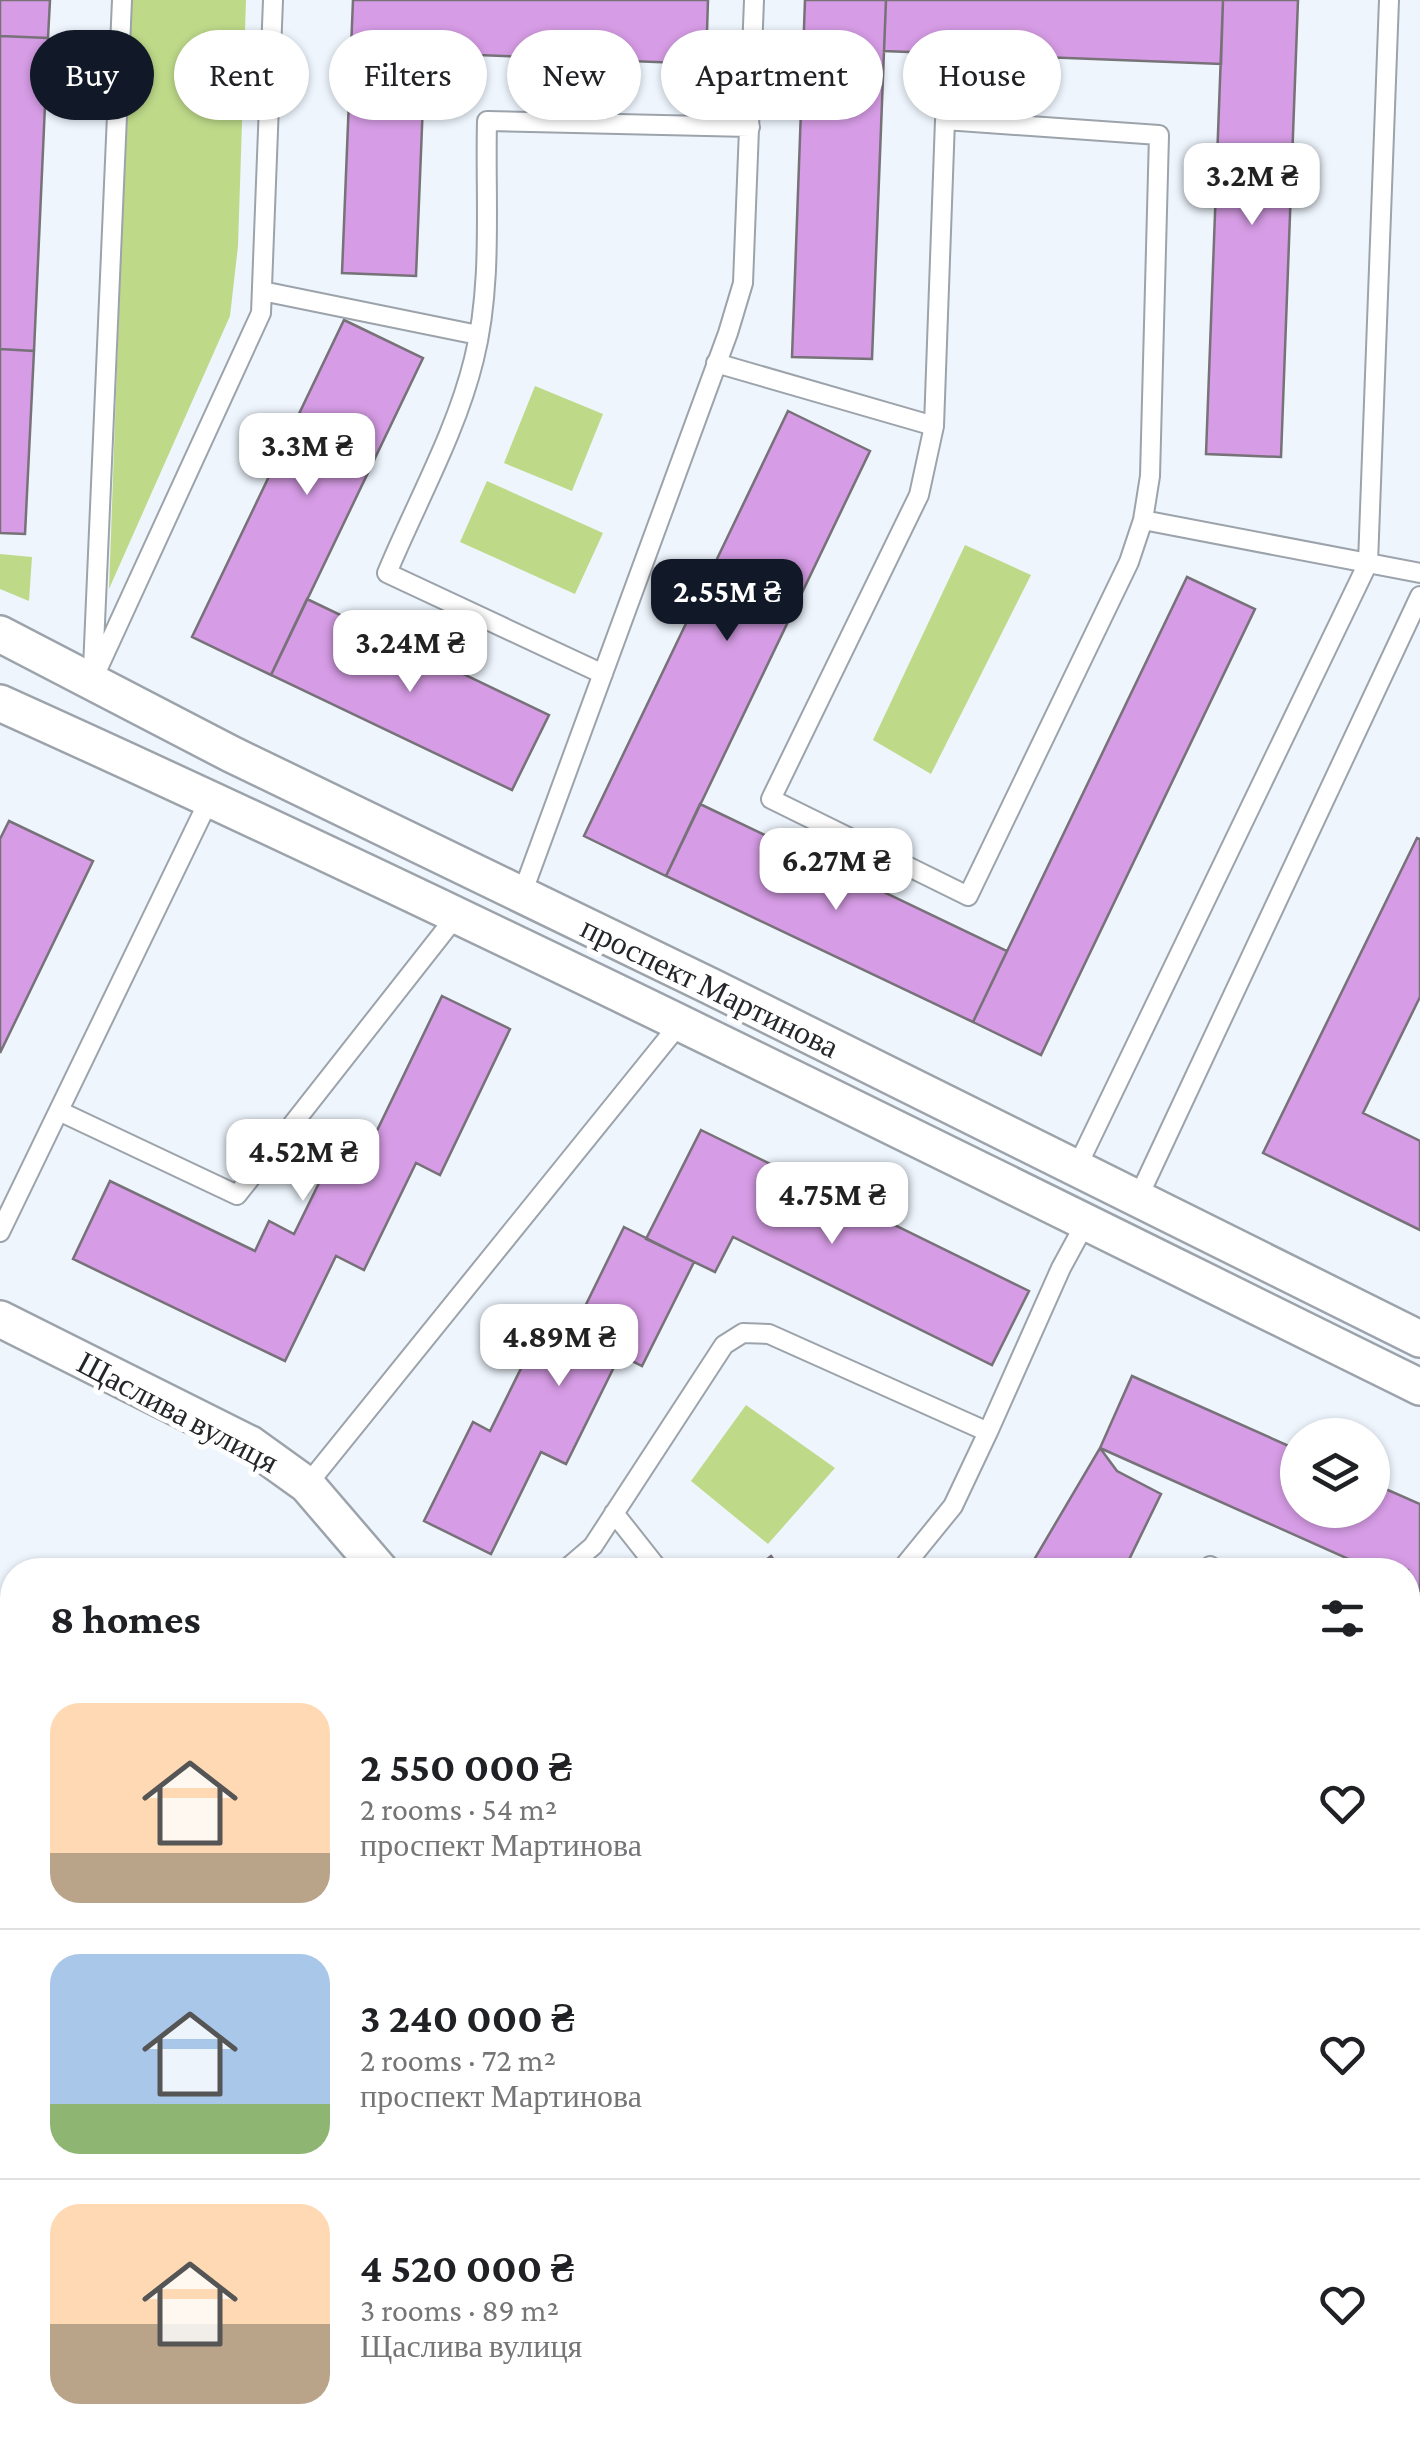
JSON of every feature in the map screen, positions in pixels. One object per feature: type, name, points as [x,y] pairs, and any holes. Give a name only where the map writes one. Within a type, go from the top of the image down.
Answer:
[{"type":"street","name":"проспект Мартинова","points":[[0,634],[231,754],[710,986],[1420,1339]]},
{"type":"street","name":"проспект Мартинова","points":[[0,703],[210,798],[681,1022],[1420,1387]]},
{"type":"street","points":[[210,798],[231,754]]},
{"type":"street","points":[[681,1022],[710,986]]},
{"type":"street","points":[[1086,1222],[1090,1176]]},
{"type":"street","name":"Щаслива вулиця","points":[[0,1319],[250,1444],[307,1485],[370,1558]]},
{"type":"lane","points":[[92,680],[122,0]]},
{"type":"lane","points":[[92,680],[261,313],[273,0]]},
{"type":"lane","points":[[522,894],[743,283],[754,0]]},
{"type":"lane","points":[[1090,1176],[1368,563],[1389,0]]},
{"type":"lane","points":[[945,120],[1158,136],[1150,476],[1144,520],[1130,562],[968,896],[771,799],[919,495],[934,426],[945,120]]},
{"type":"lane","points":[[602,674],[387,573],[460,404],[478,335],[484,293],[488,121],[750,127]]},
{"type":"lane","points":[[262,291],[478,335]]},
{"type":"lane","points":[[716,364],[934,426]]},
{"type":"lane","points":[[1144,520],[1420,573]]},
{"type":"lane","points":[[1137,1200],[1420,596]]},
{"type":"lane","points":[[0,1232],[210,798]]},
{"type":"lane","points":[[58,1111],[237,1195],[457,915]]},
{"type":"lane","points":[[307,1485],[681,1022]]},
{"type":"lane","points":[[911,1558],[953,1506],[1086,1222]]},
{"type":"lane","points":[[578,1558],[593,1546],[724,1346],[743,1334],[769,1334],[988,1432]]},
{"type":"lane","points":[[614,1513],[650,1558]]},
{"type":"green space","points":[[130,0],[246,0],[245,30],[174,30],[174,120],[242,120],[238,246],[230,316],[109,589],[126,120],[154,120],[154,30],[129,30]]},
{"type":"green space","points":[[535,386],[603,414],[572,491],[504,463]]},
{"type":"green space","points":[[487,481],[603,533],[575,594],[460,542]]},
{"type":"green space","points":[[965,545],[1031,575],[931,774],[873,740]]},
{"type":"green space","points":[[0,554],[32,557],[29,601],[0,589]]},
{"type":"green space","points":[[746,1405],[835,1468],[768,1544],[691,1481]]},
{"type":"building","points":[[0,0],[50,0],[48,30],[30,30],[30,37],[0,36]]},
{"type":"building","points":[[353,0],[708,0],[707,30],[661,30],[661,62],[641,61],[641,30],[507,30],[507,56],[487,55],[487,30],[352,30]]},
{"type":"building","points":[[805,0],[886,0],[883,77],[883,30],[804,30]]},
{"type":"building","points":[[886,0],[1223,0],[1221,64],[1061,58],[1061,30],[903,30],[903,52],[884,51]]},
{"type":"building","points":[[1223,0],[1298,0],[1281,457],[1206,454]]},
{"type":"building","points":[[0,36],[30,37],[30,120],[44,120],[34,351],[0,349]]},
{"type":"building","points":[[348,120],[422,120],[416,276],[342,273]]},
{"type":"building","points":[[801,120],[881,120],[872,359],[792,357]]},
{"type":"building","points":[[344,320],[423,358],[271,675],[192,637]]},
{"type":"building","points":[[0,349],[34,351],[25,534],[0,533]]},
{"type":"building","points":[[788,411],[870,451],[666,876],[584,836]]},
{"type":"building","points":[[1187,577],[1255,609],[1041,1055],[973,1022]]},
{"type":"building","points":[[307,599],[549,715],[512,790],[271,675]]},
{"type":"building","points":[[700,804],[1007,951],[973,1022],[666,876]]},
{"type":"building","points":[[9,821],[93,861],[0,1053],[0,839]]},
{"type":"building","points":[[1417,838],[1420,997],[1363,1113],[1420,1141],[1420,1230],[1263,1153]]},
{"type":"building","points":[[442,996],[510,1029],[440,1175],[416,1163],[364,1270],[336,1256],[285,1361],[73,1259],[110,1181],[255,1251],[269,1221],[294,1234],[344,1132],[370,1145]]},
{"type":"building","points":[[701,1130],[1029,1291],[992,1365],[733,1237],[715,1272],[646,1239]]},
{"type":"building","points":[[624,1227],[694,1262],[642,1366],[620,1355],[566,1464],[541,1452],[491,1554],[424,1521],[473,1422],[490,1431],[545,1320],[572,1333]]},
{"type":"building","points":[[1132,1376],[1280,1442],[1280,1528],[1390,1528],[1390,1491],[1420,1504],[1420,1558],[1346,1558],[1100,1448]]},
{"type":"building","points":[[1100,1448],[1117,1471],[1161,1494],[1130,1558],[1035,1558]]}]
